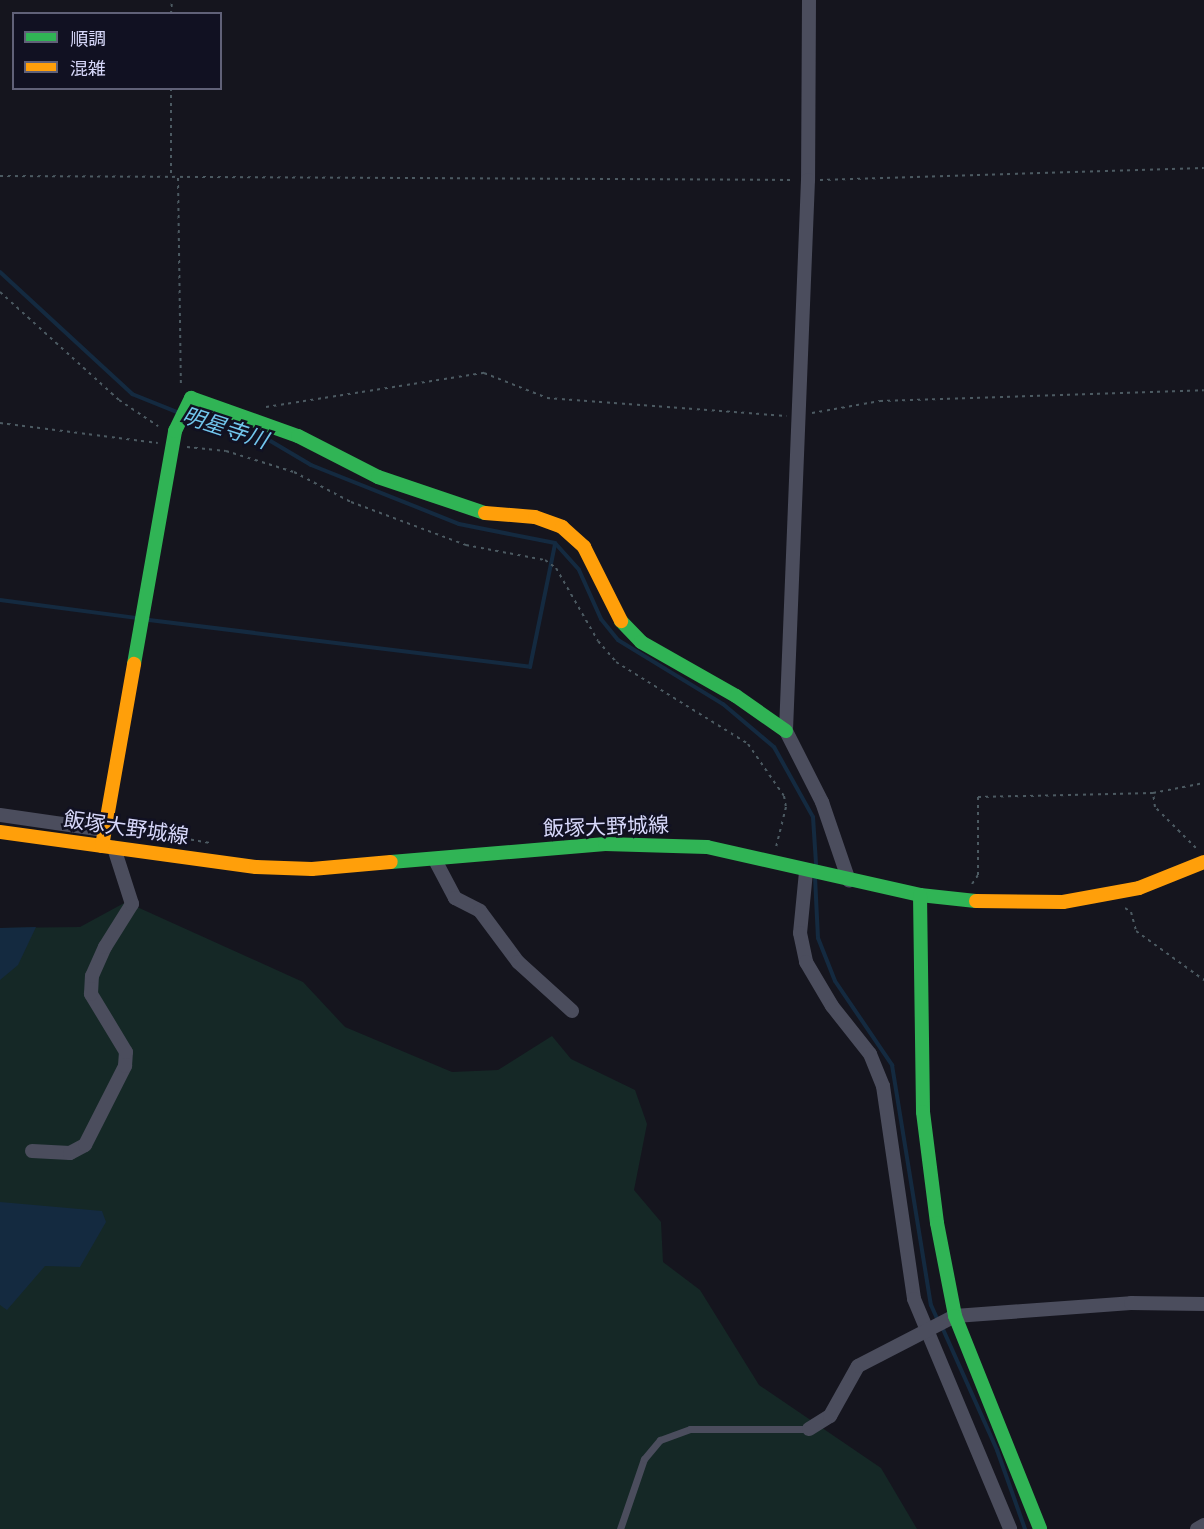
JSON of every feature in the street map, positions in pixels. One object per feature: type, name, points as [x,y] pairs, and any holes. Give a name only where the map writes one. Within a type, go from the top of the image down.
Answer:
[{"type":"street","points":[[786,731],[808,180],[809,0]]},
{"type":"street","points":[[32,1151],[69,1153],[85,1145],[125,1066],[126,1052],[91,994],[101,957],[132,904],[108,847],[104,830],[174,438],[191,398],[298,436],[378,477],[474,512],[535,518],[562,527],[584,547],[620,620],[641,642],[736,696],[786,731],[822,802],[849,881]]},
{"type":"street","points":[[0,815],[104,830]]},
{"type":"street","name":"飯塚大野城線","points":[[0,832],[166,855],[312,869],[653,843],[707,847],[806,872],[920,895],[1003,904],[1063,902],[1139,888],[1204,862]]},
{"type":"street","points":[[435,860],[455,898],[480,911],[518,962],[572,1011]]},
{"type":"street","points":[[806,872],[800,933],[806,962],[832,1006],[870,1054],[883,1086],[914,1299],[1010,1529]]},
{"type":"street","points":[[920,895],[923,1112],[937,1223],[955,1316],[1040,1529]]},
{"type":"street","points":[[809,1429],[830,1416],[858,1366],[955,1316],[1131,1303],[1204,1304]]},
{"type":"street","points":[[1197,1529],[1204,1525]]},
{"type":"lane","points":[[620,1529],[644,1459],[660,1440],[690,1429],[809,1429]]},
{"type":"path","points":[[171,90],[171,177]]},
{"type":"path","points":[[0,176],[808,180],[1204,168]]},
{"type":"path","points":[[178,177],[182,391],[191,398]]},
{"type":"path","points":[[0,292],[112,394],[174,438]]},
{"type":"path","points":[[261,409],[294,400],[484,373],[548,398],[799,417],[880,401],[1204,390]]},
{"type":"path","points":[[0,423],[174,438],[258,460],[380,514],[466,545],[545,560],[556,568],[598,641],[616,662],[748,744],[784,796],[786,807],[772,862]]},
{"type":"path","points":[[966,885],[978,875],[978,797],[1152,793],[1204,783]]},
{"type":"path","points":[[1152,793],[1155,807],[1204,856]]},
{"type":"path","points":[[166,855],[177,837],[214,844]]},
{"type":"path","points":[[1115,908],[1131,912],[1136,931],[1204,980]]},
{"type":"green space","points":[[126,902],[303,982],[345,1027],[452,1072],[498,1070],[552,1036],[571,1059],[635,1090],[647,1124],[634,1190],[661,1222],[663,1262],[700,1290],[759,1385],[881,1468],[917,1529],[0,1529],[0,928],[80,927]]},
{"type":"water","points":[[36,927],[18,965],[0,980],[0,928]]},
{"type":"water","points":[[0,1202],[102,1211],[106,1222],[80,1267],[45,1266],[7,1310],[0,1305]]},
{"type":"waterway","name":"明星寺川","points":[[0,272],[132,394],[177,412]]},
{"type":"waterway","name":"明星寺川","points":[[190,416],[262,436],[311,465],[459,524],[555,543]]},
{"type":"waterway","points":[[555,543],[579,570],[601,619],[618,640],[723,704],[774,747],[813,817],[816,864]]},
{"type":"waterway","points":[[149,620],[530,667],[555,544]]},
{"type":"waterway","points":[[0,600],[136,618]]},
{"type":"waterway","points":[[815,877],[818,938],[835,981],[892,1065],[931,1305],[938,1321]]},
{"type":"waterway","points":[[942,1327],[997,1450],[1025,1529]]},
{"type":"traffic: fast","points":[[134,664],[175,431],[191,398],[298,436],[378,477],[485,513]]},
{"type":"traffic: fast","points":[[621,621],[641,642],[736,696],[786,731]]},
{"type":"traffic: fast","points":[[391,862],[605,844],[707,847],[920,895],[976,901]]},
{"type":"traffic: fast","points":[[920,895],[923,1112],[937,1223],[955,1316],[1040,1529]]},
{"type":"traffic: slow","points":[[485,513],[535,517],[562,527],[584,547],[621,621]]},
{"type":"traffic: slow","points":[[102,846],[134,664]]},
{"type":"traffic: slow","points":[[0,832],[256,867],[312,869],[391,862]]},
{"type":"traffic: slow","points":[[976,901],[1063,902],[1139,888],[1204,862]]}]
